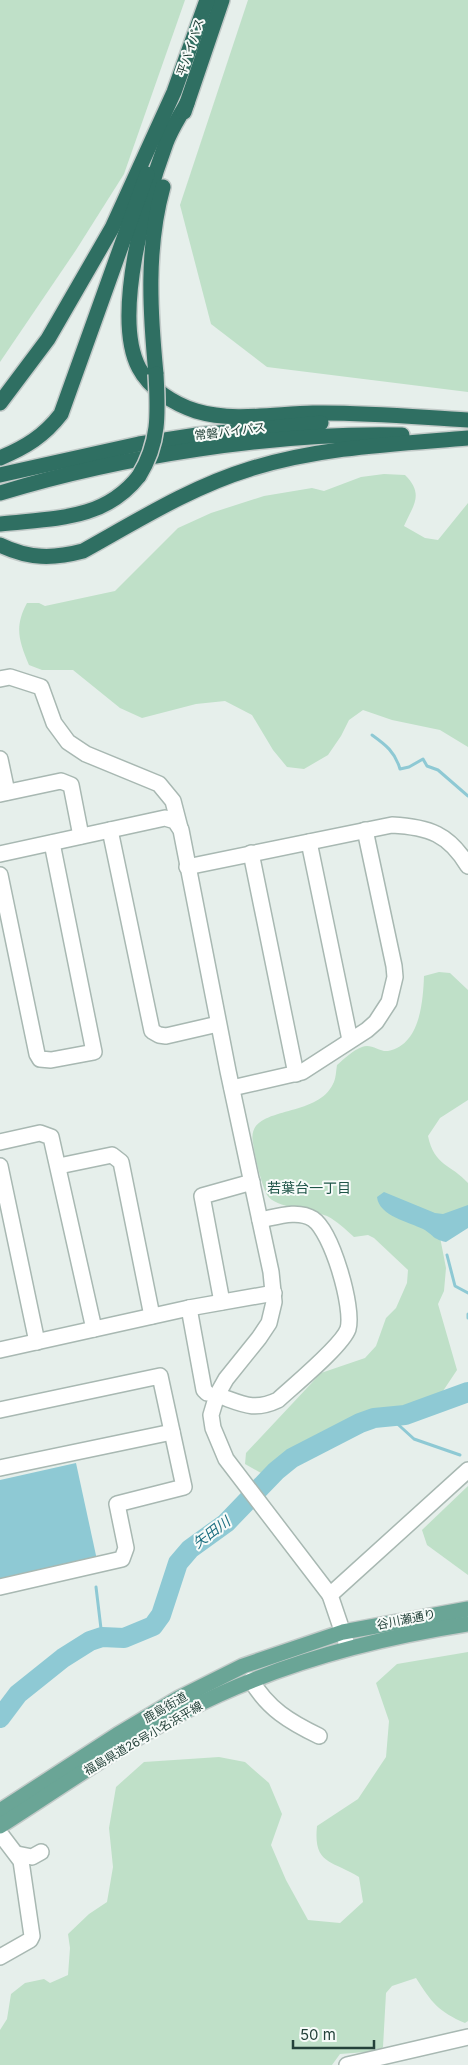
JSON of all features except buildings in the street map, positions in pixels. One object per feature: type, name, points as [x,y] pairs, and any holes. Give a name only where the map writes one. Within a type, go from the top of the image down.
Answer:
[{"type":"highway","name":"平バイパス","points":[[174,92],[207,0]]},
{"type":"highway","name":"平バイパス","points":[[187,103],[222,0]]},
{"type":"highway","points":[[0,402],[48,339],[93,264],[174,92]]},
{"type":"highway","points":[[0,458],[24,448],[38,439],[61,414],[162,133],[174,92]]},
{"type":"highway","points":[[0,524],[91,512],[112,503],[131,486],[150,459],[155,444],[158,420],[150,313],[150,276],[158,203],[187,103]]},
{"type":"highway","points":[[187,103],[166,142],[148,203],[131,284],[128,324],[130,341],[139,369],[150,383],[171,400],[196,411],[227,415],[314,413],[468,421]]},
{"type":"highway","name":"常磐バイパス","points":[[0,475],[139,444],[197,435],[316,423],[468,421]]},
{"type":"highway","name":"常磐バイパス","points":[[0,492],[38,481],[160,456],[226,447],[303,438],[379,434],[468,437]]},
{"type":"highway","points":[[0,545],[32,557],[63,556],[83,551],[172,501],[208,484],[249,469],[326,452],[468,437]]},
{"type":"main road","name":"谷川瀬通り","points":[[343,1632],[468,1609]]},
{"type":"main road","name":"福島県道26号小名浜平線","points":[[1,1831],[126,1746],[187,1710],[252,1680],[348,1648],[424,1631],[468,1624]]},
{"type":"main road","name":"鹿島街道","points":[[0,1811],[117,1735],[179,1698],[243,1666],[343,1632]]},
{"type":"street","points":[[0,679],[10,677],[41,687],[60,734],[76,749],[160,784],[173,801],[274,1293],[269,1323],[226,1380],[212,1394],[211,1415],[213,1428],[221,1450],[330,1595],[348,1648]]},
{"type":"street","points":[[0,759],[3,793],[61,781],[71,785],[81,836]]},
{"type":"street","points":[[0,854],[165,818],[175,821],[180,830]]},
{"type":"street","points":[[187,867],[392,825],[428,830],[454,846],[468,866]]},
{"type":"street","points":[[110,830],[152,1031],[159,1036],[166,1036],[218,1024]]},
{"type":"street","points":[[232,1088],[296,1074],[350,1040],[380,1018],[389,1002],[395,977],[394,966],[365,830]]},
{"type":"street","points":[[308,842],[350,1040]]},
{"type":"street","points":[[0,875],[37,1054],[40,1059],[51,1060],[94,1052],[52,843]]},
{"type":"street","points":[[251,854],[296,1074]]},
{"type":"street","points":[[0,1142],[40,1133],[52,1137],[94,1329]]},
{"type":"street","points":[[59,1166],[112,1155],[120,1162],[152,1316]]},
{"type":"street","points":[[0,1166],[37,1342]]},
{"type":"street","points":[[222,1302],[201,1201],[202,1196],[252,1182]]},
{"type":"street","points":[[188,1308],[204,1390],[254,1408],[267,1406],[278,1400],[335,1347],[348,1328],[349,1315],[336,1254],[321,1227],[312,1218],[300,1214],[260,1220]]},
{"type":"street","points":[[0,1350],[188,1308],[274,1293]]},
{"type":"street","points":[[0,1410],[160,1376],[184,1488],[117,1504],[126,1548],[122,1559],[0,1587]]},
{"type":"street","points":[[1,1464],[172,1432]]},
{"type":"street","points":[[330,1595],[468,1470]]},
{"type":"street","points":[[252,1680],[269,1704],[282,1717],[319,1736]]},
{"type":"street","points":[[1,1831],[30,1875]]},
{"type":"street","points":[[19,1858],[32,1857],[41,1852]]},
{"type":"street","points":[[0,1957],[24,1946],[32,1939],[19,1858]]},
{"type":"street","points":[[28,1910],[38,1926]]},
{"type":"street","points":[[347,2065],[468,2037]]},
{"type":"green space","points":[[0,0],[185,0],[124,174],[76,250],[0,362]]},
{"type":"green space","points":[[248,0],[468,0],[468,392],[267,367],[211,324],[180,205]]},
{"type":"green space","points":[[384,474],[405,475],[411,482],[416,494],[414,505],[404,526],[425,538],[438,540],[468,503],[468,747],[440,730],[392,720],[363,710],[349,720],[328,755],[304,769],[287,767],[273,750],[252,715],[225,701],[196,704],[142,718],[120,708],[73,670],[42,670],[29,665],[19,634],[20,619],[27,603],[39,603],[45,606],[115,591],[178,528],[211,513],[264,496],[312,488],[324,491],[361,477]]},
{"type":"green space","points":[[439,972],[450,973],[468,990],[468,1100],[440,1118],[428,1136],[434,1153],[439,1159],[468,1183],[468,1213],[439,1232],[446,1268],[444,1291],[438,1304],[457,1370],[433,1406],[421,1415],[337,1437],[298,1458],[261,1473],[245,1464],[246,1453],[321,1373],[365,1358],[376,1346],[386,1318],[396,1308],[407,1283],[408,1270],[374,1238],[368,1235],[354,1237],[327,1216],[286,1206],[271,1199],[267,1195],[258,1170],[253,1143],[253,1131],[260,1122],[312,1103],[324,1095],[334,1082],[337,1065],[355,1050],[365,1046],[388,1051],[399,1047],[407,1040],[418,1021],[421,1010],[424,976]]},
{"type":"green space","points":[[468,1486],[468,1575],[427,1545],[422,1530]]},
{"type":"green space","points":[[468,1652],[468,2021],[465,2023],[448,2015],[431,2000],[416,1978],[392,1986],[386,1993],[383,2047],[379,2051],[340,2054],[332,2065],[0,2065],[0,2030],[7,2019],[11,1994],[25,1983],[44,1979],[50,1983],[68,1975],[70,1948],[68,1934],[89,1914],[107,1902],[113,1867],[109,1828],[116,1787],[144,1762],[219,1757],[245,1762],[269,1783],[282,1814],[271,1845],[286,1880],[308,1920],[340,1923],[363,1902],[359,1877],[326,1860],[321,1855],[318,1848],[317,1826],[358,1799],[386,1757],[389,1721],[376,1683],[397,1664]]},
{"type":"water","points":[[384,1192],[435,1213],[443,1214],[468,1205],[468,1228],[446,1242],[438,1240],[423,1229],[396,1218],[383,1209],[377,1197]]},
{"type":"water","points":[[76,1463],[97,1560],[0,1581],[0,1480]]},
{"type":"waterway","points":[[372,735],[389,749],[400,769],[409,767],[423,759],[427,766],[438,770],[468,796]]},
{"type":"waterway","points":[[447,1255],[455,1286],[468,1293]]},
{"type":"waterway","name":"矢田川","points":[[0,1718],[18,1694],[63,1658],[90,1641],[102,1637],[124,1638],[153,1626],[161,1615],[178,1563],[190,1549],[226,1523],[276,1471],[292,1458],[360,1423],[374,1418],[405,1415],[468,1392]]},
{"type":"waterway","points":[[391,1418],[414,1439],[460,1455]]},
{"type":"waterway","points":[[96,1587],[102,1637]]},
{"type":"district","name":"若葉台一丁目","points":[[309,1187]]}]
